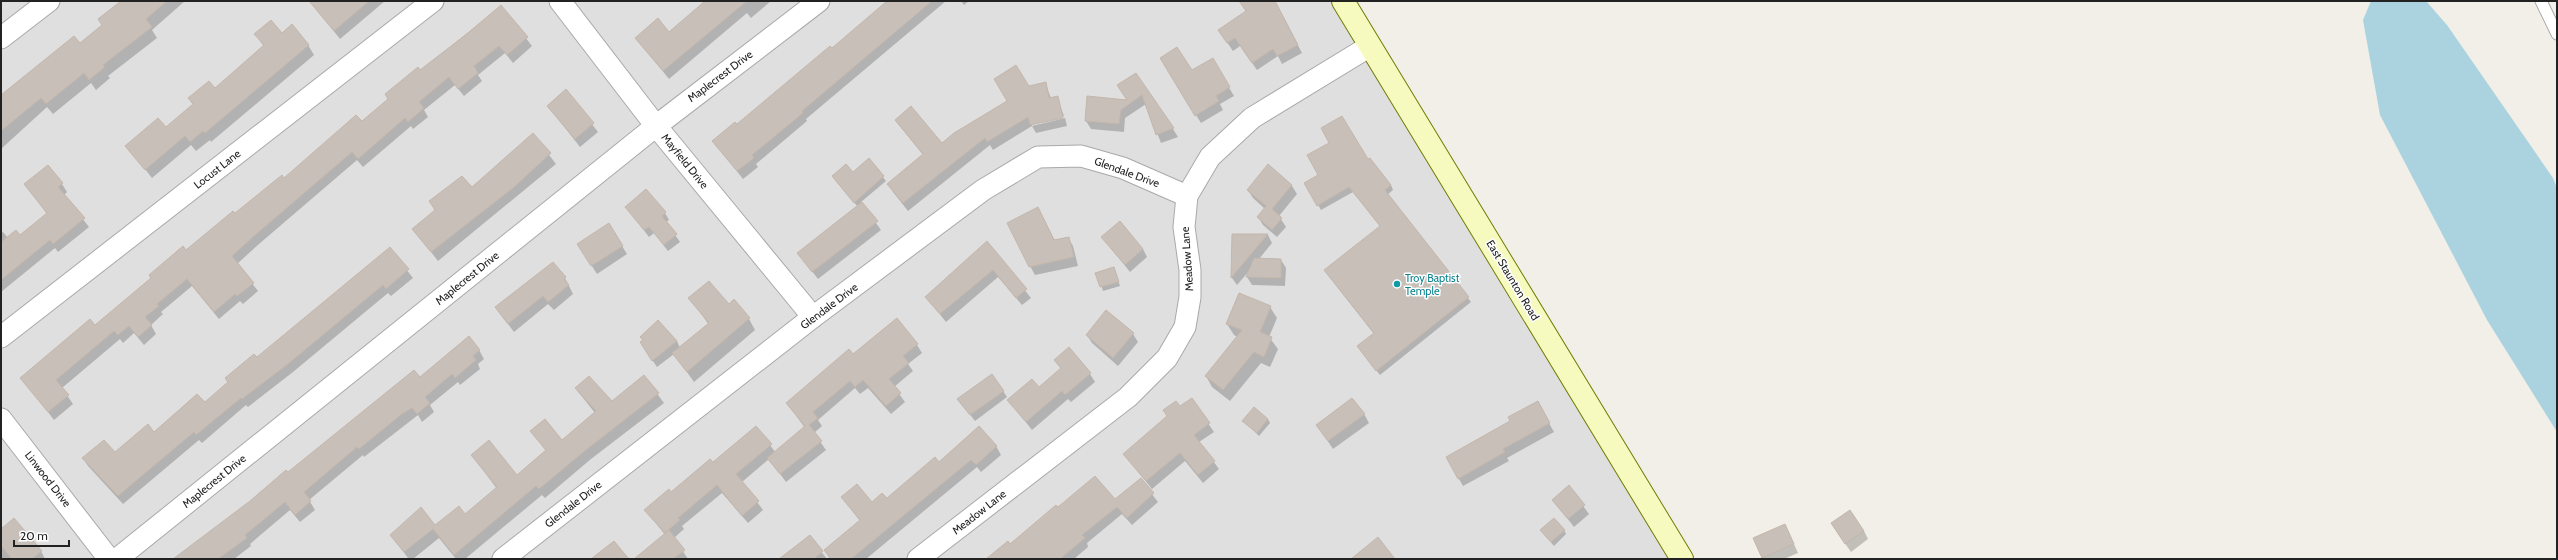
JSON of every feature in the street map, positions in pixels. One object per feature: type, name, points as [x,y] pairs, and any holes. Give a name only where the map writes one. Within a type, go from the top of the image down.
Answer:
[{"type":"main road","name":"East Staunton Road","points":[[1343,1],[1682,559]]},
{"type":"street","points":[[1,38],[49,1]]},
{"type":"street","name":"Locust Lane","points":[[1,337],[433,1]]},
{"type":"street","name":"Mayfield Drive","points":[[560,1],[656,126],[813,317]]},
{"type":"street","name":"Maplecrest Drive","points":[[117,559],[656,126],[819,1]]},
{"type":"street","name":"Meadow Lane","points":[[918,559],[1128,397],[1167,358],[1185,327],[1190,297],[1190,270],[1184,227],[1187,196],[1210,157],[1252,118],[1370,46]]},
{"type":"street","name":"Glendale Drive","points":[[503,559],[813,317],[983,190],[1038,157],[1081,156],[1123,168],[1187,196]]},
{"type":"street","name":"Linwood Drive","points":[[1,419],[109,559]]},
{"type":"lane","points":[[2541,1],[2557,34]]},
{"type":"shaded area","points":[[1,1],[1343,1],[1681,559],[1,559]]},
{"type":"water","points":[[2371,1],[2426,1],[2447,25],[2553,178],[2557,188],[2557,432],[2487,320],[2380,115],[2363,20]]},
{"type":"building","points":[[121,1],[167,1],[146,19],[152,27],[103,65],[105,67],[89,80],[84,73],[46,104],[41,98],[1,131],[1,95],[74,36],[80,43],[102,25],[98,19]]},
{"type":"building","points":[[309,1],[369,1],[334,31]]},
{"type":"building","points":[[705,1],[747,1],[663,71],[635,38],[658,18],[669,32]]},
{"type":"building","points":[[887,1],[932,1],[802,111],[803,113],[752,155],[754,158],[737,171],[712,141],[735,122],[737,124],[830,46],[832,48]]},
{"type":"building","points":[[1239,1],[1275,1],[1298,45],[1277,56],[1273,49],[1252,63],[1235,38],[1227,43],[1218,30],[1246,11]]},
{"type":"building","points":[[501,5],[528,37],[507,55],[499,46],[474,66],[478,73],[458,89],[449,77],[419,102],[424,108],[408,122],[405,118],[358,159],[352,152],[254,236],[232,256],[254,283],[237,296],[235,294],[214,312],[187,279],[157,304],[159,306],[145,317],[152,325],[138,337],[129,326],[118,335],[114,331],[56,380],[69,395],[48,412],[20,378],[90,319],[95,325],[151,278],[149,275],[183,246],[186,250],[233,211],[235,213],[282,175],[284,178],[356,115],[362,121],[388,99],[385,94],[418,67],[420,70]]},
{"type":"building","points":[[271,20],[282,33],[292,24],[309,45],[205,133],[203,131],[190,142],[185,136],[145,170],[125,146],[158,118],[166,127],[193,104],[188,98],[209,81],[215,88],[264,45],[254,34]]},
{"type":"building","points":[[1177,47],[1192,70],[1213,58],[1230,87],[1216,96],[1219,101],[1195,116],[1160,58]]},
{"type":"building","points":[[1016,65],[1029,86],[1046,82],[1049,98],[1058,96],[1063,118],[1030,125],[1028,117],[987,142],[985,138],[903,203],[887,184],[923,154],[895,120],[911,106],[942,143],[954,133],[1007,101],[994,79]]},
{"type":"building","points":[[1136,73],[1174,128],[1156,135],[1142,95],[1121,110],[1119,124],[1085,121],[1087,96],[1127,100],[1117,85]]},
{"type":"building","points":[[566,89],[594,123],[575,139],[547,106]]},
{"type":"building","name":"Troy Baptist Temple","points":[[1342,116],[1368,159],[1370,158],[1391,185],[1385,190],[1469,297],[1376,371],[1357,346],[1374,333],[1324,270],[1380,226],[1349,187],[1317,206],[1304,183],[1318,175],[1307,155],[1329,143],[1321,128]]},
{"type":"building","points":[[533,133],[551,153],[513,188],[431,252],[412,229],[435,210],[429,201],[462,176],[472,187]]},
{"type":"building","points":[[869,158],[884,176],[854,203],[832,176],[846,164],[853,172]]},
{"type":"building","points":[[1268,164],[1292,185],[1272,209],[1282,218],[1272,230],[1257,217],[1266,206],[1247,190]]},
{"type":"building","points":[[48,165],[63,183],[58,187],[85,218],[53,244],[50,240],[1,280],[1,242],[16,230],[20,235],[47,213],[24,184]]},
{"type":"building","points":[[646,189],[666,212],[662,216],[677,234],[664,245],[649,227],[644,230],[625,207]]},
{"type":"building","points":[[862,202],[878,221],[812,272],[797,253]]},
{"type":"building","points":[[1038,207],[1054,240],[1069,237],[1074,257],[1029,267],[1007,223]]},
{"type":"building","points":[[1120,221],[1143,249],[1125,265],[1101,237]]},
{"type":"building","points":[[609,223],[623,246],[591,266],[577,244]]},
{"type":"building","points":[[1232,234],[1268,234],[1231,278]]},
{"type":"building","points":[[987,241],[1027,289],[1016,298],[993,270],[940,314],[925,297]]},
{"type":"building","points":[[390,247],[409,269],[386,289],[383,285],[288,364],[242,399],[241,398],[196,435],[194,432],[118,496],[82,458],[104,440],[115,452],[148,424],[154,432],[197,394],[205,402],[228,382],[225,378],[254,354],[257,357]]},
{"type":"building","points":[[1254,258],[1281,259],[1281,278],[1246,277]]},
{"type":"building","points":[[553,262],[566,277],[564,279],[569,285],[548,302],[543,296],[508,324],[495,307]]},
{"type":"building","points":[[1114,267],[1119,282],[1100,287],[1095,273]]},
{"type":"building","points":[[709,281],[729,304],[734,299],[750,318],[687,372],[672,353],[709,323],[688,298]]},
{"type":"building","points":[[1239,293],[1271,306],[1260,332],[1272,337],[1264,357],[1254,352],[1223,390],[1205,376],[1242,330],[1226,324]]},
{"type":"building","points":[[1106,310],[1134,333],[1113,358],[1086,335]]},
{"type":"building","points":[[897,318],[918,344],[903,356],[909,363],[889,379],[901,393],[886,406],[863,380],[855,387],[850,381],[813,412],[818,418],[809,425],[822,441],[780,474],[767,458],[805,426],[786,403],[849,349],[853,354]]},
{"type":"building","points":[[658,320],[677,341],[652,361],[640,342],[643,340],[640,337]]},
{"type":"building","points":[[469,336],[480,350],[473,356],[476,360],[455,378],[452,374],[425,397],[430,403],[417,414],[412,408],[402,414],[359,449],[357,447],[304,492],[311,501],[295,515],[285,502],[245,535],[247,538],[218,559],[173,559],[250,501],[286,470],[288,472],[414,370],[420,377]]},
{"type":"building","points":[[1069,347],[1091,373],[1065,395],[1062,391],[1026,422],[1007,400],[1032,379],[1039,387],[1061,368],[1054,360]]},
{"type":"building","points":[[992,374],[1004,391],[970,415],[957,399]]},
{"type":"building","points":[[644,375],[659,393],[539,489],[536,486],[454,555],[433,529],[404,552],[390,535],[421,507],[435,525],[459,506],[465,514],[497,487],[471,455],[489,440],[517,475],[546,450],[530,431],[545,419],[562,440],[596,411],[575,388],[589,376],[612,401]]},
{"type":"building","points":[[1192,398],[1210,423],[1194,435],[1215,461],[1198,475],[1180,453],[1146,481],[1123,454],[1167,416],[1163,410],[1176,401],[1180,406]]},
{"type":"building","points":[[1352,398],[1365,414],[1328,441],[1316,425]]},
{"type":"building","points":[[1538,401],[1550,423],[1503,449],[1505,452],[1458,479],[1446,457],[1510,421],[1508,417]]},
{"type":"building","points":[[1254,407],[1268,419],[1257,433],[1242,421]]},
{"type":"building","points":[[756,426],[772,444],[736,474],[759,501],[742,516],[717,485],[678,518],[680,520],[665,533],[644,510],[669,489],[671,492],[710,459],[713,462]]},
{"type":"building","points":[[979,426],[997,446],[976,465],[971,460],[851,559],[831,559],[824,550],[860,520],[841,497],[857,484],[872,502],[882,493],[887,498],[935,457],[939,462]]},
{"type":"building","points":[[1095,476],[1115,499],[1141,478],[1154,493],[1127,518],[1117,507],[1082,535],[1085,538],[1060,559],[986,559],[1008,541],[1010,544],[1056,505],[1058,507]]},
{"type":"building","points":[[1569,485],[1585,505],[1568,519],[1552,500]]},
{"type":"building","points":[[1850,510],[1864,531],[1845,544],[1831,523]]},
{"type":"building","points":[[14,518],[42,551],[32,559],[12,559],[1,546],[1,529]]},
{"type":"building","points":[[1554,518],[1565,530],[1551,542],[1540,530]]},
{"type":"building","points":[[1785,524],[1794,544],[1762,558],[1753,538]]},
{"type":"building","points":[[669,530],[685,550],[673,559],[634,559]]},
{"type":"building","points":[[810,535],[823,551],[814,559],[779,559]]},
{"type":"building","points":[[1378,537],[1395,559],[1351,559]]},
{"type":"building","points":[[614,541],[629,559],[591,559]]},
{"type":"place","name":"Troy Baptist Temple","points":[[1397,284]]}]
